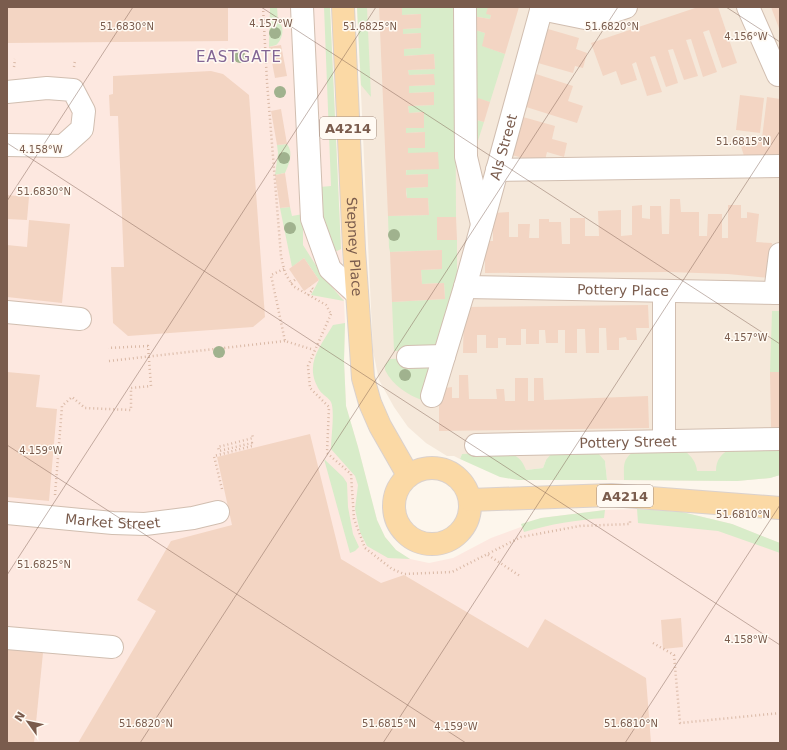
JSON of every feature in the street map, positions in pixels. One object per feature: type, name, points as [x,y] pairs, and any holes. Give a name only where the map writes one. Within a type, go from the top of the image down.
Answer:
[{"type":"main road","name":"Stepney Place","points":[[343,7],[357,294],[363,378],[368,397],[380,426],[408,475]]},
{"type":"main road","points":[[431,467],[444,468],[455,474],[464,483],[470,500],[468,520],[461,531],[451,539],[440,544],[427,544],[414,540],[404,533],[397,522],[393,509],[394,497],[399,485],[408,475],[419,469],[431,467]]},
{"type":"main road","name":"A4214","points":[[470,500],[611,495],[780,508]]},
{"type":"street","points":[[302,7],[312,219],[330,269],[357,294]]},
{"type":"street","points":[[465,7],[466,157],[482,225]]},
{"type":"street","points":[[542,8],[590,20],[626,7]]},
{"type":"street","points":[[748,7],[778,75]]},
{"type":"street","name":"Als Street","points":[[432,396],[465,287],[542,8]]},
{"type":"street","points":[[7,92],[46,88],[73,90],[84,111],[82,129],[63,146],[7,145]]},
{"type":"street","points":[[497,170],[780,166]]},
{"type":"street","points":[[778,293],[780,254]]},
{"type":"street","name":"Pottery Place","points":[[465,287],[778,293]]},
{"type":"street","points":[[664,291],[672,390],[664,441]]},
{"type":"street","points":[[7,312],[80,319]]},
{"type":"street","points":[[408,357],[444,356]]},
{"type":"street","name":"Pottery Street","points":[[476,445],[780,439]]},
{"type":"street","name":"Market Street","points":[[7,513],[113,523],[145,524],[193,518],[221,503]]},
{"type":"street","points":[[7,638],[112,647]]},
{"type":"path","points":[[263,7],[267,82],[281,256],[284,270],[293,286],[326,305],[331,314],[308,366],[310,388],[330,407],[327,453],[351,474],[354,519],[364,548],[392,569],[404,574],[452,572],[521,537],[580,526],[630,524]]},
{"type":"path","points":[[284,270],[271,275],[285,341]]},
{"type":"path","points":[[291,283],[296,279]]},
{"type":"path","points":[[307,295],[313,289],[310,286]]},
{"type":"path","points":[[109,361],[285,341],[314,350]]},
{"type":"path","points":[[53,518],[62,406],[72,396],[85,408],[131,410],[131,388],[151,386],[148,346],[108,348]]},
{"type":"path","points":[[221,503],[214,456],[252,446],[252,443],[219,451],[218,447],[252,438],[252,434]]},
{"type":"path","points":[[488,554],[520,576]]},
{"type":"path","points":[[652,643],[674,655],[680,723],[780,713]]},
{"type":"shaded area","points":[[7,7],[330,7],[345,323],[344,361],[346,406],[377,520],[385,537],[396,550],[410,559],[429,563],[453,558],[491,538],[541,518],[605,510],[637,509],[682,512],[732,524],[780,543],[780,743],[7,743]]},
{"type":"shaded area","points":[[357,7],[780,7],[780,475],[770,478],[737,481],[607,480],[605,461],[546,460],[543,468],[526,470],[462,454],[460,459],[454,456],[447,456],[426,443],[408,427],[394,407],[379,380],[373,351]]},
{"type":"green space","points":[[270,7],[277,7],[278,22],[282,27],[282,34],[276,45],[269,47]]},
{"type":"green space","points":[[324,7],[330,7],[341,249],[337,251],[332,249],[322,220],[320,187],[331,186]]},
{"type":"green space","points":[[357,7],[367,7],[371,97],[361,85]]},
{"type":"green space","points":[[455,7],[456,217],[437,218],[437,240],[457,240],[457,281],[437,350],[394,351],[392,302],[445,299],[444,283],[422,284],[421,270],[442,269],[442,250],[390,252],[389,247],[388,216],[429,215],[428,198],[407,198],[406,188],[428,187],[428,174],[406,175],[408,148],[425,148],[425,132],[406,133],[406,128],[424,128],[424,112],[409,113],[408,106],[434,105],[434,92],[409,93],[409,86],[434,85],[434,74],[409,75],[408,70],[435,69],[434,54],[404,56],[404,49],[421,48],[421,33],[403,34],[403,29],[421,28],[421,14],[402,15],[402,8]]},
{"type":"green space","points":[[472,7],[488,7],[491,15],[490,19],[472,16]]},
{"type":"green space","points":[[472,29],[485,33],[483,46],[505,54],[490,102],[478,99],[473,119],[484,122],[474,153],[472,153]]},
{"type":"green space","points":[[287,144],[290,151],[288,166],[285,173],[275,175],[278,153],[277,145]]},
{"type":"green space","points":[[290,207],[292,216],[303,214],[303,245],[324,278],[344,301],[311,295],[319,280],[304,258],[292,267],[280,208]]},
{"type":"green space","points":[[772,311],[780,311],[780,372],[770,372]]},
{"type":"green space","points":[[345,323],[344,361],[346,406],[377,520],[385,537],[396,550],[410,559],[388,558],[367,546],[360,532],[355,509],[358,485],[355,476],[331,449],[333,418],[332,406],[331,402],[320,391],[315,382],[313,364],[315,356],[333,325]]},
{"type":"green space","points":[[437,357],[424,401],[412,396],[402,389],[392,381],[385,370],[385,365],[390,359]]},
{"type":"green space","points":[[732,448],[780,449],[780,475],[770,478],[737,481],[624,480],[626,460],[635,450],[685,451],[690,455],[696,465],[697,471],[716,471],[717,463],[720,457]]},
{"type":"green space","points":[[503,452],[518,457],[526,470],[543,468],[546,460],[552,453],[597,452],[605,461],[607,480],[518,480],[500,477],[460,459],[462,454]]},
{"type":"green space","points":[[324,459],[343,477],[347,483],[348,507],[353,534],[359,547],[350,553]]},
{"type":"green space","points":[[637,509],[682,512],[732,524],[780,543],[780,553],[718,531],[638,523]]},
{"type":"green space","points":[[605,510],[604,518],[564,523],[524,532],[521,524],[541,518]]},
{"type":"building","points":[[7,7],[228,7],[228,41],[7,43]]},
{"type":"building","points":[[379,7],[402,7],[402,15],[421,14],[421,28],[403,29],[403,34],[421,33],[421,48],[404,49],[404,56],[434,54],[435,69],[408,70],[409,75],[434,74],[435,85],[409,86],[409,93],[434,92],[434,105],[408,106],[409,113],[424,112],[424,128],[406,128],[406,133],[425,132],[425,148],[408,148],[408,153],[438,152],[439,169],[406,170],[406,175],[428,174],[428,187],[406,188],[406,194],[407,198],[428,198],[429,215],[388,216]]},
{"type":"building","points":[[488,7],[519,7],[505,54],[482,46],[485,33],[472,29],[472,16],[490,19],[491,15],[486,14]]},
{"type":"building","points":[[698,7],[718,7],[737,63],[722,68],[709,30],[703,32],[717,72],[703,77],[691,39],[686,40],[698,76],[684,80],[673,49],[668,50],[678,83],[666,87],[655,56],[650,57],[662,92],[647,96],[636,62],[632,64],[637,80],[621,85],[616,71],[603,76],[591,43]]},
{"type":"building","points":[[771,7],[780,7],[780,31]]},
{"type":"building","points":[[548,29],[579,38],[576,49],[587,53],[583,68],[575,66],[573,73],[538,63]]},
{"type":"building","points":[[281,45],[287,76],[275,78],[269,47]]},
{"type":"building","points":[[211,71],[223,74],[249,95],[265,317],[253,327],[128,336],[113,323],[111,267],[124,267],[118,116],[110,116],[109,95],[113,94],[113,76]]},
{"type":"building","points":[[533,73],[573,86],[568,101],[583,106],[577,123],[523,106]]},
{"type":"building","points":[[740,95],[764,98],[760,133],[736,130]]},
{"type":"building","points":[[767,97],[780,99],[780,158],[745,159],[738,137],[762,138]]},
{"type":"building","points":[[478,98],[490,102],[484,122],[473,119]]},
{"type":"building","points":[[281,109],[287,144],[277,145],[271,111]]},
{"type":"building","points":[[523,117],[555,126],[552,139],[567,143],[564,157],[547,152],[544,164],[512,155]]},
{"type":"building","points":[[285,173],[290,207],[280,208],[275,175]]},
{"type":"building","points":[[7,195],[29,197],[27,220],[7,219]]},
{"type":"building","points":[[670,199],[680,199],[681,212],[699,212],[699,236],[707,236],[708,214],[722,214],[722,238],[728,238],[728,205],[741,205],[741,218],[747,218],[747,212],[759,214],[756,242],[772,243],[769,278],[728,274],[669,272],[485,273],[485,241],[493,241],[493,213],[509,212],[509,237],[518,237],[518,224],[530,224],[529,238],[539,238],[539,219],[549,219],[549,222],[561,222],[562,244],[570,244],[570,218],[585,218],[585,236],[599,236],[598,211],[621,210],[621,236],[632,235],[632,206],[642,205],[642,218],[650,219],[650,206],[661,206],[662,234],[669,234]]},
{"type":"building","points":[[437,217],[456,217],[457,240],[437,240]]},
{"type":"building","points":[[29,220],[70,224],[62,303],[7,297],[7,245],[27,247]]},
{"type":"building","points":[[442,250],[442,269],[421,270],[422,284],[444,283],[445,299],[392,302],[390,252]]},
{"type":"building","points":[[304,258],[319,280],[304,291],[289,269]]},
{"type":"building","points":[[648,305],[649,328],[636,328],[637,340],[627,340],[626,337],[619,338],[619,350],[607,350],[606,328],[599,328],[599,353],[586,353],[585,329],[577,329],[577,353],[565,353],[565,330],[558,330],[558,343],[546,343],[545,330],[539,330],[539,344],[526,344],[526,329],[521,329],[521,345],[506,345],[506,338],[498,338],[498,348],[486,348],[486,335],[477,335],[477,353],[463,353],[464,307]]},
{"type":"building","points":[[7,372],[40,375],[36,407],[57,409],[49,501],[7,497]]},
{"type":"building","points":[[770,372],[780,372],[780,427],[771,427]]},
{"type":"building","points":[[459,375],[468,375],[469,399],[497,399],[496,389],[504,389],[505,401],[515,401],[515,378],[528,378],[528,401],[534,401],[534,378],[543,378],[544,400],[648,396],[649,428],[439,431],[439,406],[445,388],[452,387],[452,398],[459,398]]},
{"type":"building","points":[[310,434],[341,559],[381,583],[404,575],[528,648],[545,619],[646,678],[651,743],[78,743],[156,611],[137,600],[171,541],[232,525],[217,457]]},
{"type":"building","points":[[681,618],[683,647],[663,649],[661,620]]},
{"type":"building","points":[[7,649],[43,653],[34,743],[7,743]]},
{"type":"district","name":"EASTGATE","points":[[239,57]]}]
